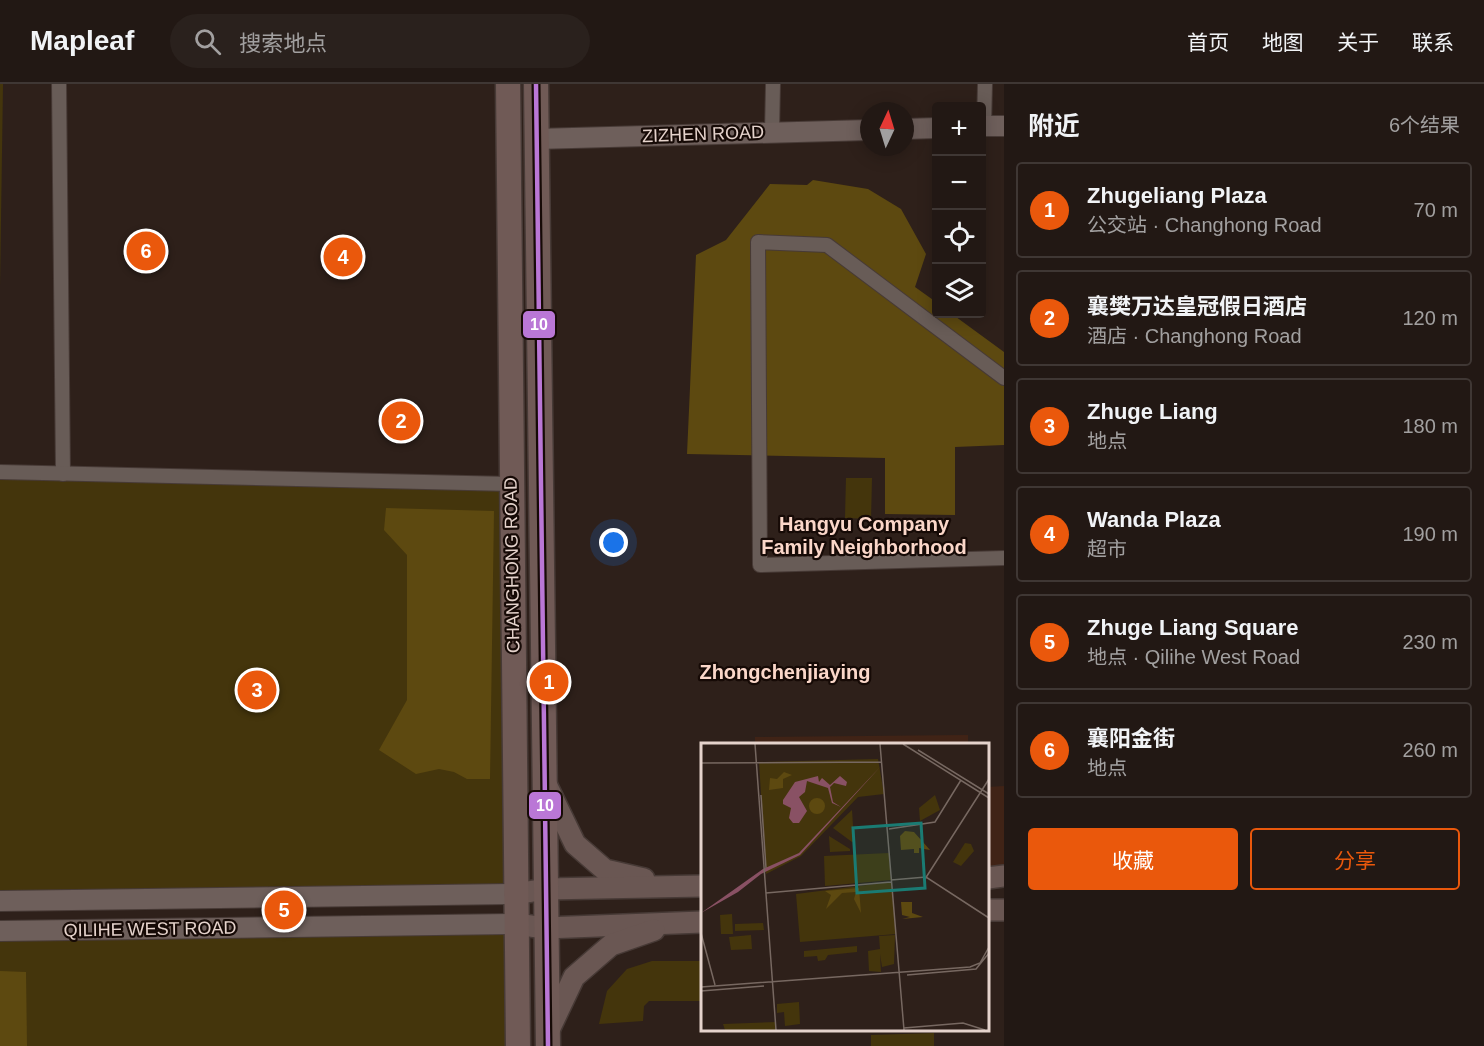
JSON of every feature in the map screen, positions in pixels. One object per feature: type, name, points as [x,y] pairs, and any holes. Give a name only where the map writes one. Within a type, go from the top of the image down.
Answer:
[{"type":"highway","name":"CHANGHONG ROAD","points":[[508,84],[518,1046]]},
{"type":"highway","name":"CHANGHONG ROAD","points":[[536,84],[548,1039]]},
{"type":"main road","points":[[545,782],[575,844],[605,870],[676,886]]},
{"type":"main road","points":[[989,879],[1004,876]]},
{"type":"main road","points":[[989,879],[1004,881]]},
{"type":"main road","points":[[515,894],[546,889],[701,886]]},
{"type":"main road","points":[[516,924],[545,928],[701,922]]},
{"type":"main road","points":[[548,1039],[574,978],[611,945],[677,923]]},
{"type":"street","points":[[59,84],[63,474]]},
{"type":"street","points":[[772,132],[773,84]]},
{"type":"street","points":[[984,102],[985,84]]},
{"type":"street","points":[[986,126],[1004,126]]},
{"type":"street","points":[[914,129],[932,128]]},
{"type":"street","name":"ZIZHEN ROAD","points":[[536,139],[860,130]]},
{"type":"street","points":[[1004,378],[827,245],[758,242],[760,565],[1004,558]]},
{"type":"street","points":[[0,472],[512,483]]},
{"type":"street","name":"QILIHE WEST ROAD","points":[[0,901],[515,894]]},
{"type":"street","points":[[989,916],[1004,920]]},
{"type":"street","name":"QILIHE WEST ROAD","points":[[0,931],[516,924]]},
{"type":"shaded area","points":[[0,84],[3,84],[0,287]]},
{"type":"shaded area","points":[[813,180],[868,189],[901,209],[926,254],[915,287],[932,299],[932,318],[957,318],[1004,352],[1004,445],[955,447],[955,515],[885,514],[885,458],[687,454],[696,255],[726,240],[770,184],[807,185]]},
{"type":"shaded area","points":[[0,472],[512,484],[515,894],[0,901]]},
{"type":"shaded area","points":[[846,478],[872,478],[871,519],[845,518]]},
{"type":"shaded area","points":[[386,508],[494,511],[490,779],[467,779],[454,772],[439,769],[416,774],[379,750],[407,700],[407,555],[384,530]]},
{"type":"shaded area","points":[[968,735],[968,743],[755,743],[755,737]]},
{"type":"shaded area","points":[[1004,786],[1004,867],[989,870],[989,787]]},
{"type":"shaded area","points":[[516,924],[518,1046],[0,1046],[0,927]]},
{"type":"shaded area","points":[[652,961],[701,961],[701,1001],[649,1001],[644,1006],[643,1021],[599,1024],[607,991],[627,969]]},
{"type":"shaded area","points":[[0,971],[26,972],[27,1046],[0,1046]]},
{"type":"shaded area","points":[[934,1033],[934,1046],[871,1046],[871,1035]]},
{"type":"transit line","name":"10","points":[[536,84],[548,1046]]},
{"type":"place","name":"襄阳金街","points":[[146,251]]},
{"type":"place","name":"Wanda Plaza","points":[[343,257]]},
{"type":"place","name":"襄樊万达皇冠假日酒店","points":[[401,421]]},
{"type":"place","name":"Zhugeliang Plaza","points":[[549,682]]},
{"type":"place","name":"Zhuge Liang","points":[[257,690]]},
{"type":"place","name":"Zhuge Liang Square","points":[[284,910]]},
{"type":"district","name":"Hangyu Company Family Neighborhood","points":[[864,536]]},
{"type":"district","name":"Zhongchenjiaying","points":[[785,672]]}]
